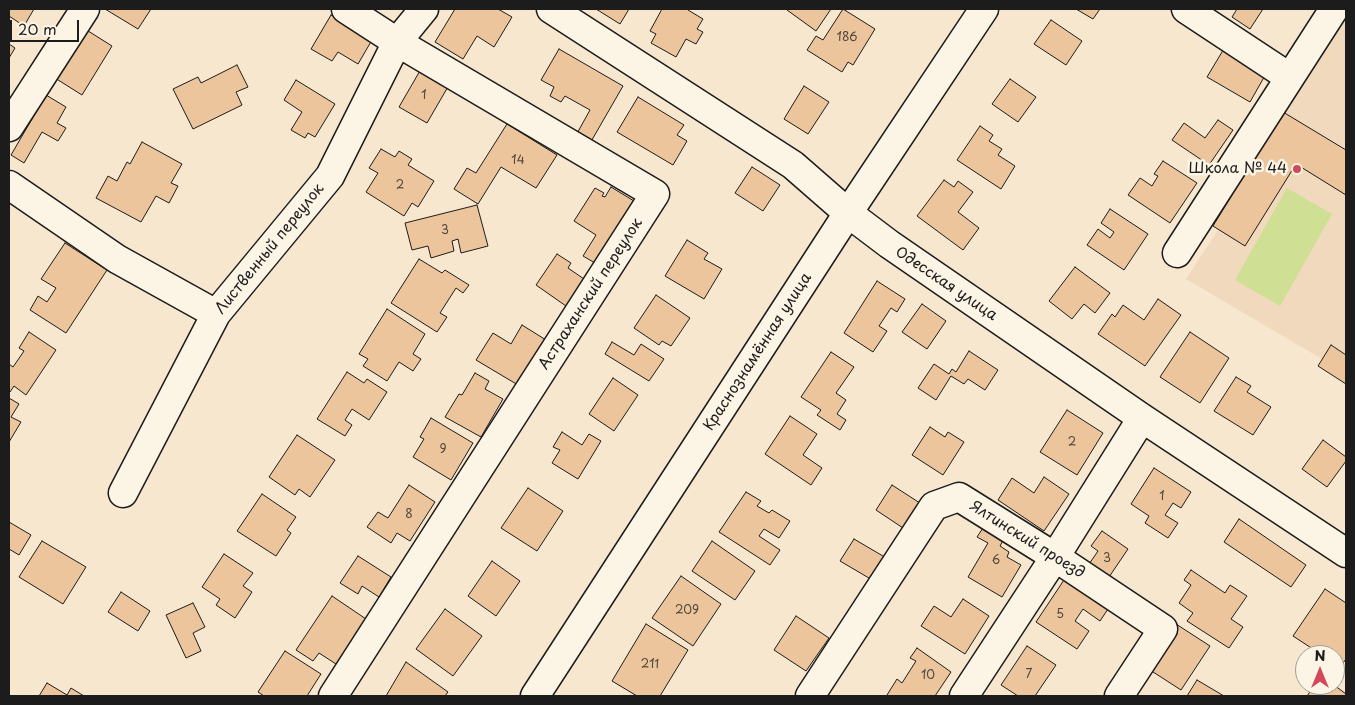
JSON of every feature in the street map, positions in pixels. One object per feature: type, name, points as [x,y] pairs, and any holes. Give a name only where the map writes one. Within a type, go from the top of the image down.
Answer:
[{"type":"street","points":[[9,127],[85,9]]},
{"type":"street","name":"Астраханский переулок","points":[[333,696],[655,194],[397,42],[346,9]]},
{"type":"street","name":"Лиственный переулок","points":[[123,493],[216,314],[330,176],[397,42],[424,9]]},
{"type":"street","name":"Одесская улица","points":[[552,9],[793,165],[848,213],[889,244],[1142,418],[1346,554]]},
{"type":"street","name":"Краснознамённая улица","points":[[534,696],[848,213],[984,9]]},
{"type":"street","points":[[1186,9],[1289,77]]},
{"type":"street","points":[[1177,253],[1334,9]]},
{"type":"street","points":[[1341,9],[1346,12]]},
{"type":"street","points":[[9,184],[117,259],[216,314]]},
{"type":"street","points":[[964,696],[1055,557],[1142,418]]},
{"type":"street","name":"Ялтинский проезд","points":[[810,696],[934,506],[959,497],[1055,557],[1164,629],[1119,696]]},
{"type":"shaded area","name":"Школа № 44","points":[[1346,18],[1346,355],[1331,345],[1322,359],[1186,279],[1218,230],[1213,226],[1283,112]]},
{"type":"green space","points":[[1287,188],[1332,214],[1280,306],[1235,280]]},
{"type":"building","points":[[9,9],[34,9],[24,26],[9,16]]},
{"type":"building","points":[[105,9],[151,9],[138,29]]},
{"type":"building","points":[[455,9],[498,9],[512,17],[494,47],[477,36],[463,59],[435,42]]},
{"type":"building","points":[[596,9],[629,9],[620,24]]},
{"type":"building","points":[[662,9],[688,9],[703,19],[697,29],[703,32],[696,44],[686,39],[676,57],[651,43],[656,34],[650,31]]},
{"type":"building","points":[[788,9],[831,9],[816,31]]},
{"type":"building","points":[[843,9],[875,29],[853,65],[848,62],[842,72],[807,50],[816,36],[823,40]]},
{"type":"building","points":[[1076,9],[1100,9],[1093,19]]},
{"type":"building","points":[[1237,9],[1263,9],[1250,29],[1232,17]]},
{"type":"building","points":[[331,15],[372,40],[358,64],[338,52],[332,61],[311,49]]},
{"type":"building","points":[[1051,20],[1082,41],[1066,65],[1034,44]]},
{"type":"building","points":[[85,29],[112,46],[82,95],[55,78]]},
{"type":"building","points":[[9,44],[15,48],[9,58]]},
{"type":"building","points":[[1225,47],[1267,72],[1250,102],[1207,77]]},
{"type":"building","points":[[559,49],[623,86],[589,145],[575,137],[590,110],[565,96],[561,102],[550,96],[554,87],[541,80]]},
{"type":"building","points":[[237,65],[248,87],[236,92],[242,105],[193,129],[173,89],[198,77],[201,83]]},
{"type":"building","points":[[421,69],[449,85],[427,123],[399,107]]},
{"type":"building","points":[[1010,79],[1036,97],[1018,122],[992,104]]},
{"type":"building","points":[[296,80],[335,104],[315,137],[308,133],[305,138],[291,130],[302,112],[284,100]]},
{"type":"building","points":[[804,86],[829,102],[808,134],[784,119]]},
{"type":"building","points":[[46,95],[66,107],[57,123],[66,128],[58,141],[42,132],[24,163],[11,155]]},
{"type":"building","points":[[638,97],[684,125],[677,135],[687,141],[673,165],[617,132]]},
{"type":"building","points":[[1283,112],[1346,150],[1346,195],[1296,164],[1245,246],[1213,226]]},
{"type":"building","points":[[1218,120],[1233,130],[1209,165],[1172,140],[1184,123],[1205,138]]},
{"type":"building","points":[[507,124],[557,155],[536,188],[501,167],[478,204],[454,189],[467,168],[476,173]]},
{"type":"building","points":[[980,126],[993,135],[989,141],[1002,149],[998,155],[1015,166],[1001,189],[957,160]]},
{"type":"building","points":[[142,142],[182,164],[171,183],[178,186],[169,203],[156,196],[141,222],[96,198],[108,176],[117,181],[127,162],[130,164]]},
{"type":"building","points":[[381,149],[395,157],[399,151],[412,159],[408,165],[434,181],[418,207],[412,203],[404,216],[366,192],[378,173],[369,168]]},
{"type":"building","points":[[1163,161],[1197,183],[1170,223],[1128,195],[1140,178],[1152,186],[1158,176],[1154,174]]},
{"type":"building","points":[[752,167],[780,185],[763,211],[735,193]]},
{"type":"building","points":[[944,180],[954,187],[958,181],[973,192],[958,212],[979,228],[963,250],[917,216]]},
{"type":"building","points":[[611,187],[634,201],[595,263],[583,256],[596,235],[574,221],[595,188],[604,193],[602,196],[605,197]]},
{"type":"building","points":[[477,205],[488,246],[461,253],[458,239],[452,241],[454,251],[431,258],[428,246],[412,250],[405,223]]},
{"type":"building","points":[[1110,209],[1148,234],[1124,270],[1087,245],[1098,229],[1110,238],[1114,232],[1101,223]]},
{"type":"building","points":[[687,240],[708,253],[704,259],[722,269],[704,299],[665,276]]},
{"type":"building","points":[[65,243],[107,270],[66,333],[30,310],[38,296],[47,302],[56,288],[41,279]]},
{"type":"building","points":[[557,254],[571,263],[568,268],[584,279],[566,306],[536,285]]},
{"type":"building","points":[[419,259],[442,273],[445,270],[469,285],[463,293],[456,288],[440,313],[447,317],[437,332],[391,303]]},
{"type":"building","points":[[1075,267],[1110,293],[1095,313],[1084,304],[1072,319],[1049,301]]},
{"type":"building","points":[[877,281],[905,299],[897,312],[891,308],[879,326],[887,331],[873,352],[844,333]]},
{"type":"building","points":[[656,295],[690,318],[671,346],[662,341],[659,345],[634,328]]},
{"type":"building","points":[[1158,299],[1181,315],[1145,366],[1098,334],[1112,314],[1115,317],[1123,305],[1144,320]]},
{"type":"building","points":[[922,304],[946,321],[927,349],[902,332]]},
{"type":"building","points":[[387,309],[425,334],[413,354],[421,359],[413,371],[399,362],[387,381],[363,366],[368,359],[359,354]]},
{"type":"building","points":[[522,325],[546,340],[518,385],[476,360],[493,333],[511,344]]},
{"type":"building","points":[[29,332],[56,350],[26,395],[14,386],[9,391],[9,364],[13,367],[24,351],[19,348]]},
{"type":"building","points":[[1190,332],[1229,358],[1200,403],[1160,377]]},
{"type":"building","points":[[612,342],[634,355],[641,344],[664,359],[649,381],[605,354]]},
{"type":"building","points":[[1331,345],[1346,355],[1346,384],[1318,366]]},
{"type":"building","points":[[969,351],[998,370],[985,390],[968,379],[964,384],[951,376],[936,400],[918,388],[934,364],[949,374],[952,369],[956,372]]},
{"type":"building","points":[[831,352],[854,367],[836,393],[846,400],[837,414],[846,420],[840,430],[817,415],[821,410],[801,397]]},
{"type":"building","points":[[347,372],[364,383],[367,379],[387,392],[369,420],[352,409],[345,420],[352,425],[345,436],[317,419]]},
{"type":"building","points":[[475,373],[489,381],[485,389],[503,399],[481,437],[445,417],[459,394],[462,395]]},
{"type":"building","points":[[1236,377],[1251,386],[1247,392],[1271,407],[1253,435],[1214,411]]},
{"type":"building","points":[[613,378],[638,395],[614,431],[589,414]]},
{"type":"building","points":[[9,398],[19,404],[11,417],[21,422],[9,442]]},
{"type":"building","points":[[1067,410],[1103,433],[1077,475],[1040,452]]},
{"type":"building","points":[[790,416],[817,434],[803,455],[822,468],[811,485],[765,454]]},
{"type":"building","points":[[431,418],[473,443],[451,480],[413,457],[424,439],[420,437]]},
{"type":"building","points":[[930,427],[945,437],[948,432],[964,442],[943,475],[912,455]]},
{"type":"building","points":[[562,432],[582,445],[589,434],[601,441],[578,479],[552,463],[560,450],[553,447]]},
{"type":"building","points":[[297,435],[335,460],[310,497],[299,489],[295,495],[269,477]]},
{"type":"building","points":[[1323,440],[1346,457],[1346,461],[1327,487],[1302,469]]},
{"type":"building","points":[[1154,468],[1191,492],[1181,508],[1173,503],[1165,515],[1178,523],[1168,538],[1145,523],[1149,516],[1131,504]]},
{"type":"building","points":[[1044,477],[1069,494],[1044,531],[998,500],[1012,478],[1034,493]]},
{"type":"building","points":[[409,485],[435,502],[410,541],[397,533],[391,543],[367,527],[378,512],[388,518]]},
{"type":"building","points":[[892,485],[923,505],[906,530],[876,510]]},
{"type":"building","points":[[528,488],[563,511],[537,551],[501,528]]},
{"type":"building","points":[[746,492],[761,501],[757,506],[769,513],[772,510],[790,521],[779,538],[764,529],[759,536],[780,550],[770,565],[719,532]]},
{"type":"building","points":[[262,494],[296,517],[287,530],[291,533],[276,556],[237,531]]},
{"type":"building","points":[[1239,519],[1306,565],[1291,587],[1224,542]]},
{"type":"building","points":[[9,522],[31,535],[19,555],[9,549]]},
{"type":"building","points":[[985,525],[1005,537],[1000,546],[1009,552],[1007,557],[1021,565],[1002,597],[968,577],[988,543],[977,537]]},
{"type":"building","points":[[1102,531],[1128,549],[1107,580],[1087,567],[1098,551],[1091,546]]},
{"type":"building","points":[[854,539],[888,559],[874,581],[840,561]]},
{"type":"building","points":[[42,541],[86,567],[63,604],[19,577]]},
{"type":"building","points":[[712,541],[755,571],[735,600],[692,571]]},
{"type":"building","points":[[224,554],[253,573],[243,586],[252,592],[235,618],[216,605],[220,599],[202,587]]},
{"type":"building","points":[[358,556],[391,577],[379,597],[362,586],[358,594],[340,583]]},
{"type":"building","points":[[492,561],[520,581],[496,616],[468,596]]},
{"type":"building","points":[[1191,570],[1225,593],[1230,585],[1247,596],[1231,619],[1243,627],[1229,648],[1187,621],[1193,613],[1179,603],[1191,585],[1184,580]]},
{"type":"building","points":[[1068,574],[1105,598],[1101,605],[1108,609],[1100,621],[1083,609],[1075,621],[1089,631],[1077,649],[1036,622]]},
{"type":"building","points":[[681,576],[721,604],[693,646],[652,618]]},
{"type":"building","points":[[1325,589],[1346,603],[1345,660],[1345,645],[1307,645],[1293,636]]},
{"type":"building","points":[[121,592],[150,611],[138,631],[108,612]]},
{"type":"building","points":[[332,596],[366,619],[336,664],[319,653],[313,661],[296,650]]},
{"type":"building","points":[[963,599],[989,616],[965,654],[921,626],[934,606],[951,617]]},
{"type":"building","points":[[193,603],[205,627],[193,633],[201,651],[186,658],[166,615]]},
{"type":"building","points":[[445,609],[482,636],[453,676],[416,649]]},
{"type":"building","points":[[796,616],[829,638],[806,671],[774,650]]},
{"type":"building","points":[[646,624],[688,650],[660,696],[637,696],[612,681]]},
{"type":"building","points":[[1176,624],[1210,646],[1181,690],[1147,668]]},
{"type":"building","points":[[1027,646],[1056,665],[1035,696],[1018,696],[1001,685]]},
{"type":"building","points":[[917,648],[951,672],[935,696],[888,696],[897,679],[902,683],[916,661],[910,658]]},
{"type":"building","points":[[285,651],[321,674],[307,696],[264,696],[258,692]]},
{"type":"building","points":[[406,662],[448,692],[445,696],[386,696]]},
{"type":"building","points":[[1197,680],[1224,696],[1187,696]]},
{"type":"building","points":[[47,683],[67,695],[71,688],[84,696],[39,696]]},
{"type":"building","points":[[1346,694],[1346,696],[1308,695]]},
{"type":"place","name":"Школа № 44","points":[[1297,169]]}]
